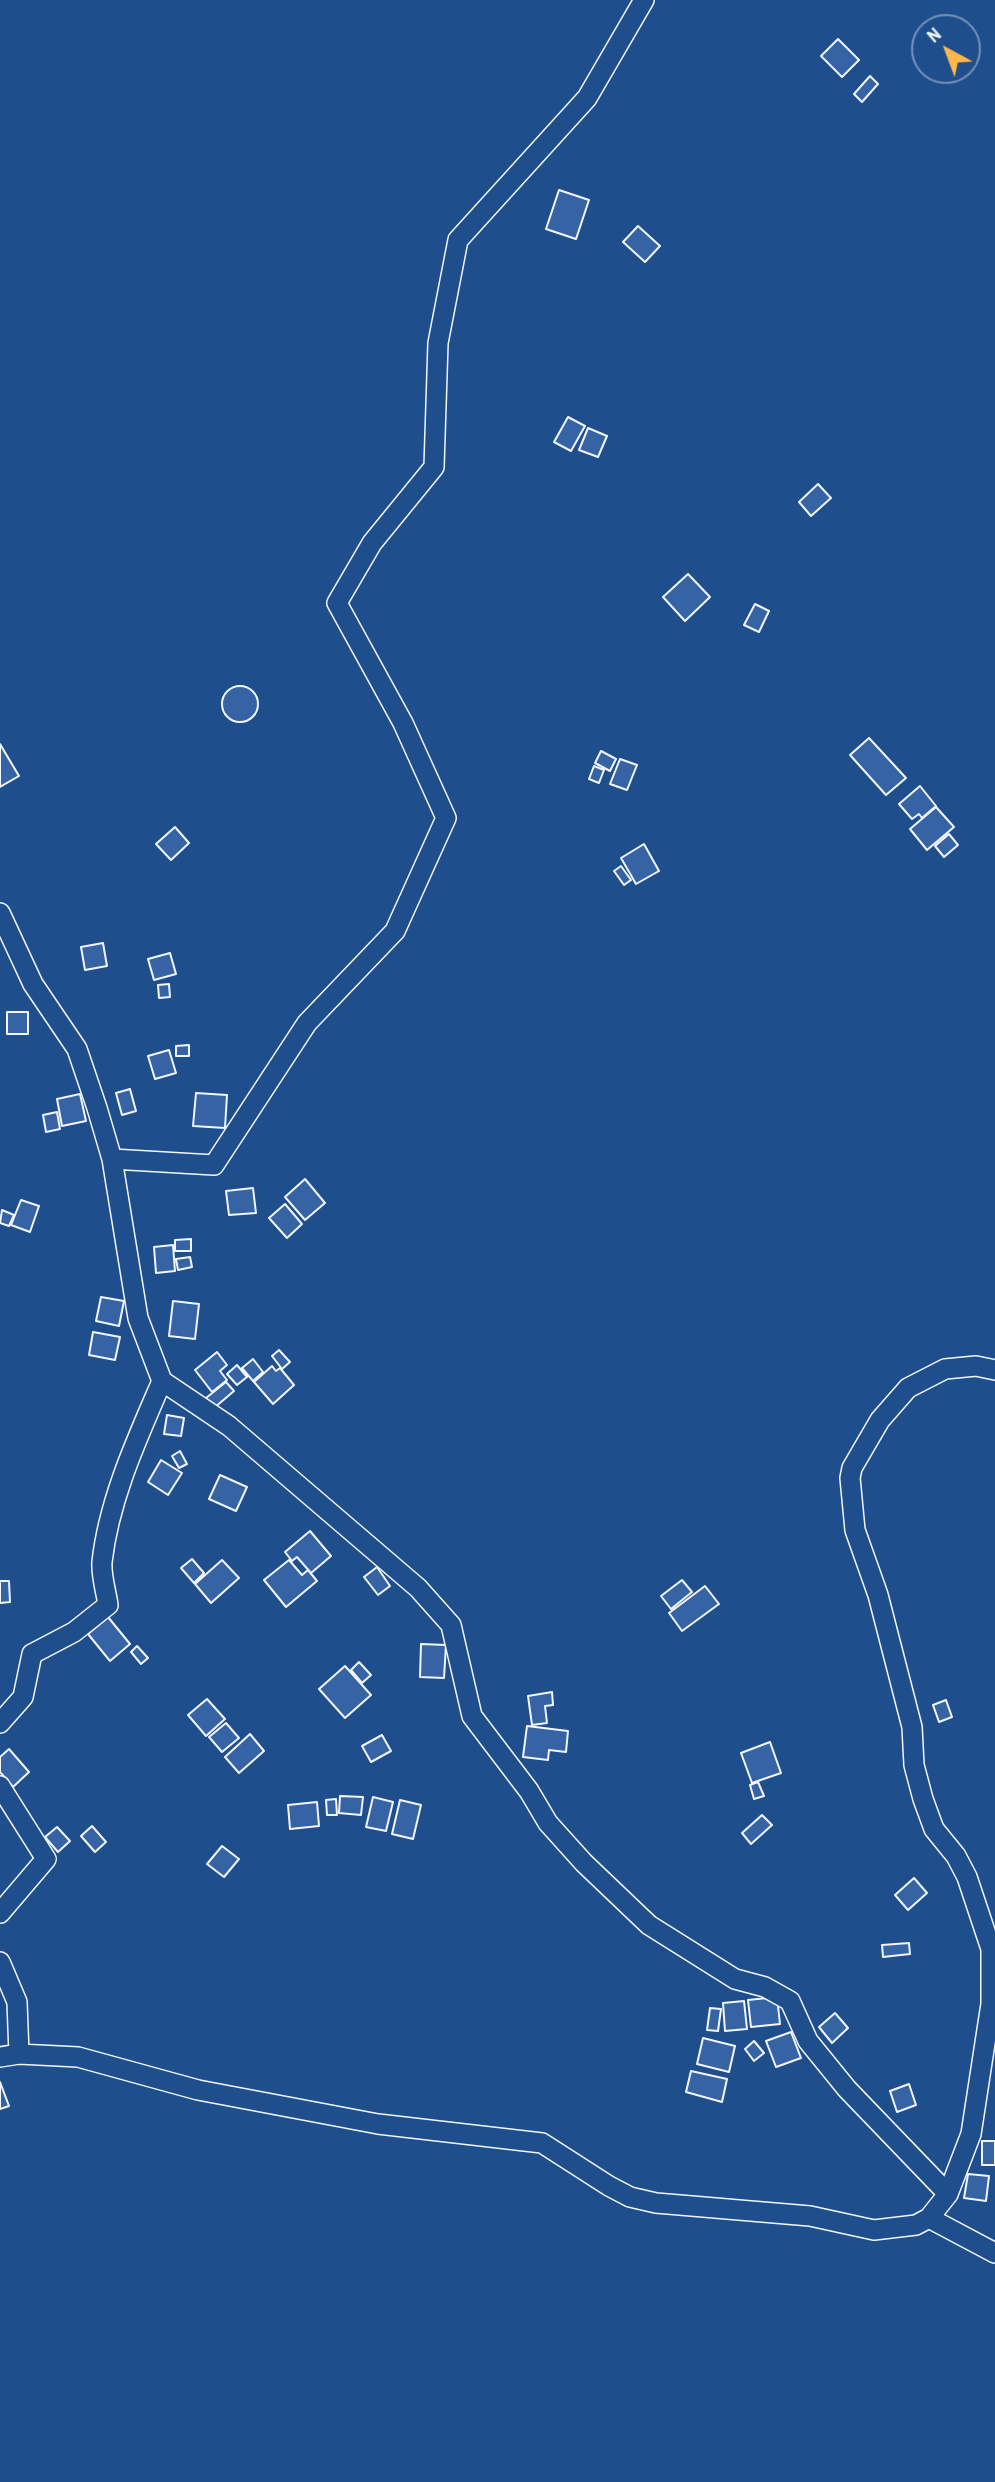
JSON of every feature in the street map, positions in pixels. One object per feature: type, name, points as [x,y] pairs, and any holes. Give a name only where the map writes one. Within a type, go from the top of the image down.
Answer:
[{"type":"street","points":[[112,1159],[214,1165],[306,1023],[395,931],[446,818],[402,723],[337,603],[372,543],[434,467],[438,343],[458,240],[587,98],[644,0]]},
{"type":"street","points":[[0,913],[33,984],[77,1049],[112,1159],[138,1318],[162,1381],[229,1426],[418,1588],[451,1625],[472,1716],[529,1791],[548,1823],[583,1863],[649,1925],[735,1979],[765,1987],[790,2001],[808,2040],[847,2089],[948,2194]]},
{"type":"street","points":[[0,1962],[17,2002],[10,2055],[89,2059],[198,2090],[378,2124],[542,2143],[609,2186],[630,2197],[656,2203],[810,2216],[874,2230],[916,2225],[929,2218],[948,2194],[972,2124],[991,2004],[992,1949],[967,1877],[956,1856],[934,1829],[923,1799],[914,1765],[912,1727],[878,1594],[855,1530],[850,1478],[852,1468],[876,1427],[908,1388],[945,1369],[976,1366],[995,1370]]},
{"type":"street","points":[[0,1723],[23,1697],[32,1654],[74,1632],[108,1605],[102,1565],[110,1520],[122,1479],[162,1381]]},
{"type":"street","points":[[0,1786],[46,1859],[0,1913]]},
{"type":"street","points":[[929,2218],[995,2253]]},
{"type":"building","points":[[838,39],[859,60],[842,77],[821,56]]},
{"type":"building","points":[[870,76],[878,84],[862,102],[854,94]]},
{"type":"building","points":[[559,190],[589,200],[576,239],[546,229]]},
{"type":"building","points":[[638,226],[660,246],[645,262],[623,242]]},
{"type":"building","points":[[568,417],[585,426],[571,451],[554,442]]},
{"type":"building","points":[[588,428],[607,436],[598,457],[579,450]]},
{"type":"building","points":[[818,484],[831,498],[811,516],[799,502]]},
{"type":"building","points":[[688,574],[710,597],[685,621],[663,597]]},
{"type":"building","points":[[755,604],[769,611],[759,632],[744,625]]},
{"type":"building","points":[[240,686],[252,692],[258,704],[252,716],[240,722],[228,716],[222,704],[228,692]]},
{"type":"building","points":[[869,738],[906,778],[886,795],[850,755]]},
{"type":"building","points":[[0,744],[19,776],[0,787]]},
{"type":"building","points":[[601,751],[616,759],[610,771],[595,763]]},
{"type":"building","points":[[620,759],[637,765],[627,790],[610,784]]},
{"type":"building","points":[[594,766],[604,770],[599,783],[589,779]]},
{"type":"building","points":[[920,786],[936,806],[922,818],[919,814],[912,819],[899,804]]},
{"type":"building","points":[[936,807],[954,827],[927,850],[910,829]]},
{"type":"building","points":[[175,827],[189,843],[171,860],[156,844]]},
{"type":"building","points":[[949,834],[958,845],[944,857],[935,846]]},
{"type":"building","points":[[644,844],[659,871],[636,884],[621,858]]},
{"type":"building","points":[[621,866],[631,880],[624,885],[614,871]]},
{"type":"building","points":[[103,943],[107,966],[85,970],[81,947]]},
{"type":"building","points":[[170,953],[176,974],[154,980],[148,959]]},
{"type":"building","points":[[169,984],[170,997],[159,998],[158,985]]},
{"type":"building","points":[[7,1012],[28,1012],[28,1034],[7,1034]]},
{"type":"building","points":[[189,1045],[189,1056],[176,1056],[176,1046]]},
{"type":"building","points":[[169,1050],[176,1073],[155,1079],[148,1056]]},
{"type":"building","points":[[130,1089],[136,1111],[122,1115],[116,1093]]},
{"type":"building","points":[[196,1093],[227,1095],[225,1128],[193,1126]]},
{"type":"building","points":[[80,1094],[86,1121],[62,1126],[57,1099]]},
{"type":"building","points":[[57,1112],[60,1129],[46,1132],[43,1115]]},
{"type":"building","points":[[305,1179],[325,1203],[305,1220],[285,1197]]},
{"type":"building","points":[[253,1188],[256,1213],[229,1215],[226,1191]]},
{"type":"building","points":[[21,1200],[39,1206],[30,1232],[11,1225]]},
{"type":"building","points":[[285,1204],[302,1224],[287,1238],[269,1218]]},
{"type":"building","points":[[2,1210],[14,1215],[9,1226],[0,1223]]},
{"type":"building","points":[[191,1239],[191,1251],[175,1251],[175,1240]]},
{"type":"building","points":[[173,1245],[175,1271],[156,1273],[154,1247]]},
{"type":"building","points":[[190,1257],[192,1267],[178,1270],[176,1259]]},
{"type":"building","points":[[101,1297],[124,1301],[119,1326],[96,1321]]},
{"type":"building","points":[[173,1301],[199,1304],[195,1339],[169,1336]]},
{"type":"building","points":[[93,1332],[120,1337],[115,1360],[89,1355]]},
{"type":"building","points":[[279,1350],[290,1362],[282,1369],[272,1356]]},
{"type":"building","points":[[217,1352],[227,1365],[220,1371],[227,1380],[212,1392],[195,1370]]},
{"type":"building","points":[[253,1359],[263,1372],[253,1381],[242,1368]]},
{"type":"building","points":[[237,1365],[247,1377],[237,1385],[227,1374]]},
{"type":"building","points":[[272,1366],[276,1371],[280,1368],[294,1385],[273,1404],[254,1382]]},
{"type":"building","points":[[226,1382],[234,1391],[214,1408],[206,1398]]},
{"type":"building","points":[[167,1415],[184,1418],[181,1436],[164,1434]]},
{"type":"building","points":[[180,1451],[187,1464],[179,1468],[172,1456]]},
{"type":"building","points":[[161,1460],[182,1473],[168,1495],[148,1482]]},
{"type":"building","points":[[220,1475],[247,1487],[236,1511],[209,1499]]},
{"type":"building","points":[[310,1531],[331,1556],[311,1573],[297,1557],[292,1561],[285,1552]]},
{"type":"building","points":[[192,1559],[204,1573],[194,1583],[181,1568]]},
{"type":"building","points":[[222,1560],[239,1578],[211,1603],[195,1584]]},
{"type":"building","points":[[289,1560],[302,1575],[308,1570],[317,1581],[286,1607],[264,1580]]},
{"type":"building","points":[[377,1567],[390,1586],[378,1595],[364,1577]]},
{"type":"building","points":[[682,1580],[692,1592],[671,1609],[661,1596]]},
{"type":"building","points":[[0,1581],[9,1581],[10,1602],[0,1603]]},
{"type":"building","points":[[705,1586],[719,1604],[682,1631],[669,1613]]},
{"type":"building","points":[[108,1617],[130,1644],[110,1661],[88,1634]]},
{"type":"building","points":[[421,1644],[446,1645],[444,1678],[420,1677]]},
{"type":"building","points":[[137,1646],[148,1658],[141,1664],[131,1652]]},
{"type":"building","points":[[359,1662],[371,1675],[362,1683],[351,1670]]},
{"type":"building","points":[[345,1666],[371,1695],[345,1718],[319,1689]]},
{"type":"building","points":[[552,1692],[553,1705],[545,1706],[547,1723],[532,1725],[528,1696]]},
{"type":"building","points":[[207,1699],[225,1719],[206,1736],[188,1715]]},
{"type":"building","points":[[946,1700],[952,1717],[939,1722],[933,1705]]},
{"type":"building","points":[[226,1723],[239,1738],[222,1752],[209,1737]]},
{"type":"building","points":[[527,1726],[568,1731],[566,1752],[549,1750],[548,1760],[523,1757]]},
{"type":"building","points":[[250,1734],[264,1751],[239,1773],[225,1757]]},
{"type":"building","points":[[382,1735],[391,1751],[371,1762],[362,1746]]},
{"type":"building","points":[[770,1742],[781,1773],[752,1783],[741,1753]]},
{"type":"building","points":[[9,1749],[29,1772],[13,1787],[0,1772],[0,1757]]},
{"type":"building","points":[[758,1782],[764,1796],[754,1799],[750,1785]]},
{"type":"building","points":[[340,1796],[363,1797],[361,1815],[339,1813]]},
{"type":"building","points":[[373,1797],[393,1802],[386,1831],[366,1827]]},
{"type":"building","points":[[336,1799],[337,1815],[327,1815],[326,1800]]},
{"type":"building","points":[[400,1800],[421,1805],[413,1839],[392,1834]]},
{"type":"building","points":[[317,1802],[319,1826],[290,1829],[288,1805]]},
{"type":"building","points":[[762,1815],[772,1825],[751,1844],[742,1833]]},
{"type":"building","points":[[92,1826],[106,1842],[95,1852],[81,1836]]},
{"type":"building","points":[[57,1827],[70,1841],[58,1852],[45,1837]]},
{"type":"building","points":[[222,1846],[239,1859],[224,1877],[207,1864]]},
{"type":"building","points":[[914,1878],[927,1893],[908,1910],[895,1895]]},
{"type":"building","points":[[909,1943],[910,1954],[883,1957],[882,1945]]},
{"type":"building","points":[[777,1997],[780,2024],[751,2027],[748,2000]]},
{"type":"building","points":[[744,2001],[747,2029],[725,2031],[723,2003]]},
{"type":"building","points":[[710,2008],[721,2009],[718,2031],[707,2030]]},
{"type":"building","points":[[835,2013],[848,2028],[832,2043],[819,2027]]},
{"type":"building","points":[[791,2032],[801,2058],[776,2067],[766,2041]]},
{"type":"building","points":[[703,2038],[735,2046],[729,2072],[697,2064]]},
{"type":"building","points":[[754,2041],[764,2053],[754,2061],[745,2049]]},
{"type":"building","points":[[691,2071],[727,2079],[722,2102],[686,2092]]},
{"type":"building","points":[[0,2082],[9,2106],[0,2109]]},
{"type":"building","points":[[909,2084],[916,2105],[897,2112],[890,2091]]},
{"type":"building","points":[[982,2141],[995,2141],[995,2165],[982,2165]]},
{"type":"building","points":[[968,2174],[989,2176],[986,2201],[964,2198]]}]
